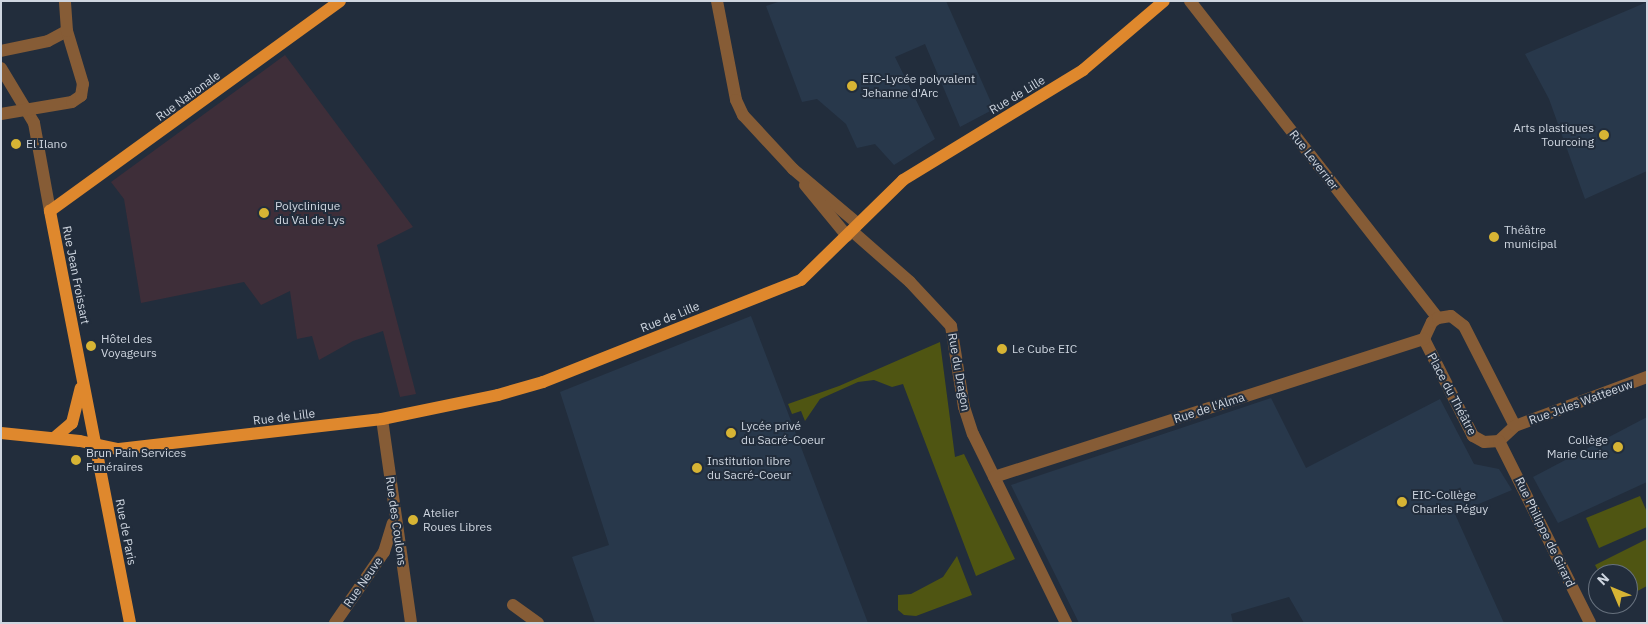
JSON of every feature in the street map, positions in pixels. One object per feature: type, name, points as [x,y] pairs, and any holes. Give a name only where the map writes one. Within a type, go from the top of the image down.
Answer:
[{"type":"main road","name":"Rue Nationale","points":[[50,212],[340,1]]},
{"type":"main road","name":"Rue de Lille","points":[[1,432],[54,438],[119,449],[382,419],[529,387],[790,285],[810,273],[852,230],[912,174],[1077,74],[1164,1]]},
{"type":"main road","name":"Rue Jean Froissart","points":[[50,212],[96,446]]},
{"type":"main road","points":[[54,438],[75,416],[82,377]]},
{"type":"main road","name":"Rue de Paris","points":[[96,446],[130,623]]},
{"type":"street","points":[[1,114],[72,102],[81,96],[83,84],[68,26],[65,1]]},
{"type":"street","name":"Rue du Dragon","points":[[717,1],[739,108],[754,130],[852,230],[910,282],[951,326],[964,407],[994,477],[1066,623]]},
{"type":"street","name":"Rue Leverrier","points":[[1190,1],[1438,318]]},
{"type":"street","points":[[1,51],[48,41],[68,26]]},
{"type":"street","name":"Rue Jean Froissart","points":[[1,68],[28,110],[34,123],[50,212]]},
{"type":"street","points":[[1438,318],[1451,316],[1464,326],[1515,426],[1499,441]]},
{"type":"street","name":"Place du Théâtre","points":[[1438,318],[1428,327],[1424,340],[1470,432],[1479,441],[1499,441]]},
{"type":"street","name":"Rue de l'Alma","points":[[994,477],[1424,340]]},
{"type":"street","name":"Rue Jules Watteeuw","points":[[1515,426],[1647,377]]},
{"type":"street","name":"Rue des Coulons","points":[[382,419],[411,623]]},
{"type":"street","name":"Rue Philippe de Girard","points":[[1499,441],[1590,623]]},
{"type":"street","name":"Rue Neuve","points":[[335,623],[384,552],[391,535],[394,511]]},
{"type":"street","points":[[514,605],[538,623]]},
{"type":"shaded area","name":"EIC-Lycée polyvalent Jehanne d'Arc","points":[[781,1],[946,1],[994,109],[960,127],[925,44],[895,57],[935,139],[894,165],[875,144],[857,148],[846,124],[817,99],[802,102],[766,6]]},
{"type":"shaded area","name":"Arts plastiques Tourcoing","points":[[1647,2],[1647,171],[1585,199],[1549,99],[1525,54]]},
{"type":"shaded area","name":"Polyclinique du Val de Lys","points":[[285,55],[413,227],[377,245],[416,394],[400,397],[383,331],[353,341],[319,360],[312,336],[297,339],[290,291],[261,305],[244,282],[141,303],[124,199],[111,182]]},
{"type":"shaded area","name":"Institution libre du Sacré-Coeur","points":[[751,316],[868,623],[595,623],[572,557],[609,545],[560,392]]},
{"type":"shaded area","points":[[1271,398],[1306,468],[1440,399],[1474,464],[1499,469],[1512,490],[1455,514],[1504,623],[1304,623],[1289,597],[1231,614],[1233,623],[1079,623],[1011,485]]},
{"type":"shaded area","name":"Collège Marie Curie","points":[[1647,417],[1647,482],[1558,523],[1533,477]]},
{"type":"green space","points":[[940,342],[955,457],[964,454],[1015,559],[976,576],[903,384],[892,387],[874,380],[858,382],[820,399],[805,421],[801,411],[792,414],[788,404],[839,386]]},
{"type":"green space","points":[[1640,496],[1647,512],[1647,527],[1599,548],[1586,518]]},
{"type":"green space","points":[[1647,539],[1647,586],[1638,591],[1638,564],[1597,564]]},
{"type":"green space","points":[[957,556],[972,595],[916,616],[904,615],[898,610],[898,595],[911,594],[943,577]]},
{"type":"place","name":"EIC-Lycée polyvalent Jehanne d'Arc","points":[[852,86]]},
{"type":"place","name":"Arts plastiques Tourcoing","points":[[1604,135]]},
{"type":"place","name":"El Ilano","points":[[16,144]]},
{"type":"place","name":"Polyclinique du Val de Lys","points":[[264,213]]},
{"type":"place","name":"Théâtre municipal","points":[[1494,237]]},
{"type":"place","name":"Hôtel des Voyageurs","points":[[91,346]]},
{"type":"place","name":"Le Cube EIC","points":[[1002,349]]},
{"type":"place","name":"Lycée privé du Sacré-Coeur","points":[[731,433]]},
{"type":"place","name":"Collège Marie Curie","points":[[1618,447]]},
{"type":"place","name":"Brun Pain Services Funéraires","points":[[76,460]]},
{"type":"place","name":"Institution libre du Sacré-Coeur","points":[[697,468]]},
{"type":"place","name":"EIC-Collège Charles Péguy","points":[[1402,502]]},
{"type":"place","name":"Atelier Roues Libres","points":[[413,520]]}]
